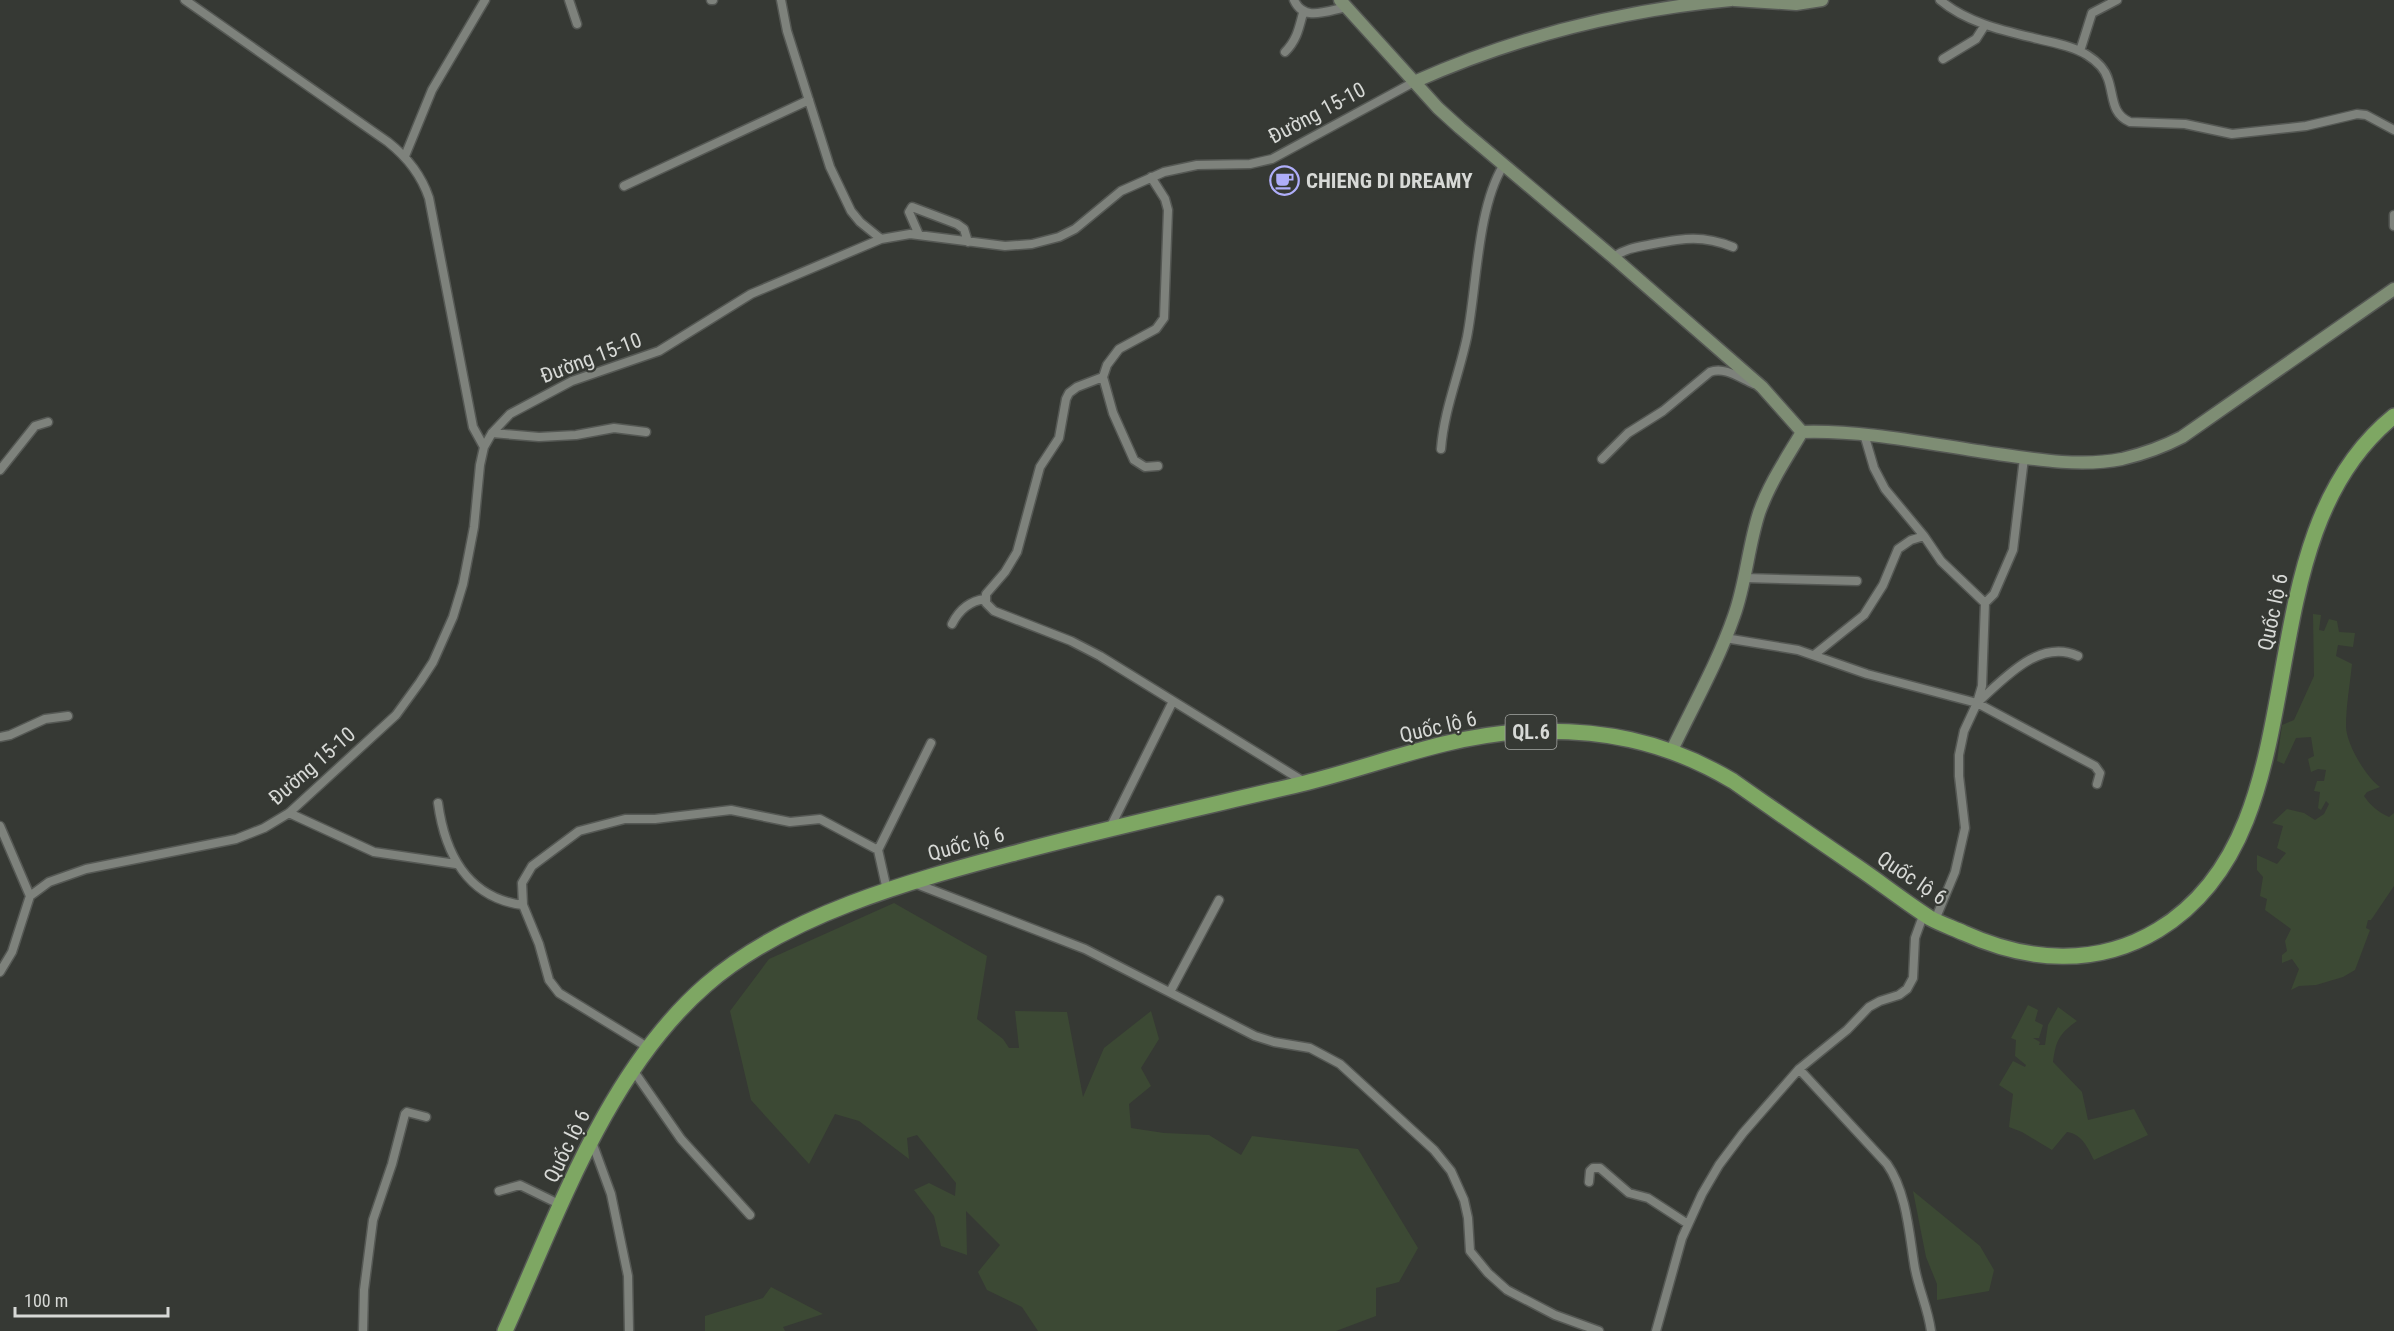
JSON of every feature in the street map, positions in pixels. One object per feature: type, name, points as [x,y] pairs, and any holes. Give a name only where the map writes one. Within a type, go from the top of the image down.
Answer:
[{"type":"highway","name":"Quốc lộ 6","points":[[505,1331],[591,1141],[633,1070],[673,1018],[698,993],[736,962],[763,945],[825,915],[910,881],[1110,828],[1306,783],[1460,741],[1516,732],[1592,733],[1628,738],[1672,750],[1707,765],[1733,781],[1930,917],[1989,944],[2013,951],[2056,956],[2107,953],[2148,936],[2168,924],[2200,896],[2234,849],[2246,824],[2262,769],[2301,575],[2321,518],[2360,450],[2394,416]]},
{"type":"street","points":[[184,0],[388,142],[405,156],[417,171],[429,198],[473,427],[484,447]]},
{"type":"street","points":[[405,156],[432,90],[485,0]]},
{"type":"street","points":[[569,0],[577,24]]},
{"type":"street","points":[[782,0],[787,31],[823,150],[847,205],[860,222],[881,239]]},
{"type":"street","points":[[1285,52],[1298,35],[1303,13],[1294,0]]},
{"type":"street","points":[[1414,82],[1469,58],[1569,27],[1649,11],[1733,0],[1796,4],[1822,0]]},
{"type":"street","points":[[1940,0],[1986,25],[2080,51],[2098,64],[2108,78],[2116,110],[2130,122],[2185,124],[2239,134],[2306,126],[2357,114],[2366,115],[2394,129]]},
{"type":"street","points":[[2080,51],[2092,13],[2117,0]]},
{"type":"street","points":[[1303,13],[1343,4],[1438,108],[1762,387],[1802,432],[1864,435],[2024,458],[2079,462],[2121,459],[2164,446],[2201,425],[2394,289]]},
{"type":"street","points":[[1943,59],[1976,39],[1986,25]]},
{"type":"street","name":"Đường 15-10","points":[[30,896],[48,882],[65,875],[246,836],[289,813],[381,731],[409,698],[433,662],[453,617],[463,584],[477,510],[480,465],[484,447],[492,433],[510,414],[549,391],[659,351],[751,294],[881,239],[897,235],[919,235],[1014,246],[1059,237],[1082,225],[1121,191],[1151,177],[1197,165],[1250,164],[1272,159],[1414,82]]},
{"type":"street","points":[[624,186],[809,100]]},
{"type":"street","points":[[1441,449],[1448,405],[1467,336],[1488,200],[1495,178],[1503,165]]},
{"type":"street","points":[[1151,177],[1165,199],[1168,210],[1164,318],[1156,329],[1119,349],[1107,365],[1103,377],[1113,413],[1134,460],[1145,467],[1158,466]]},
{"type":"street","points":[[919,235],[909,212],[912,207],[957,224],[964,229],[968,242]]},
{"type":"street","points":[[2394,215],[2394,226]]},
{"type":"street","points":[[1613,257],[1626,249],[1683,238],[1716,240],[1733,247]]},
{"type":"street","points":[[1602,459],[1628,433],[1663,411],[1714,370],[1725,371],[1762,387]]},
{"type":"street","points":[[1103,377],[1077,387],[1069,393],[1059,438],[1040,468],[1017,552],[1005,572],[986,594],[985,599],[994,611],[1081,645],[1306,783]]},
{"type":"street","points":[[0,470],[35,426],[48,422]]},
{"type":"street","points":[[492,433],[539,437],[576,435],[614,428],[646,432]]},
{"type":"street","points":[[1672,750],[1725,638],[1745,578],[1755,527],[1763,504],[1775,478],[1802,432]]},
{"type":"street","points":[[1864,435],[1881,483],[1941,561],[1985,603]]},
{"type":"street","points":[[1656,1331],[1675,1261],[1688,1224],[1702,1194],[1729,1151],[1799,1069],[1847,1030],[1869,1007],[1899,995],[1907,989],[1912,978],[1916,938],[1956,873],[1965,828],[1959,755],[1964,731],[1977,703],[1983,676],[1985,603],[1994,594],[2013,550],[2024,458]]},
{"type":"street","points":[[1814,655],[1864,615],[1883,585],[1898,549],[1911,540],[1924,536]]},
{"type":"street","points":[[1745,578],[1857,581]]},
{"type":"street","points":[[952,624],[962,609],[977,600],[985,599]]},
{"type":"street","points":[[1725,638],[1788,647],[1876,676],[1977,703],[2095,766],[2100,772],[2097,784]]},
{"type":"street","points":[[1977,703],[2010,673],[2028,661],[2057,651],[2079,656]]},
{"type":"street","points":[[1110,828],[1173,701]]},
{"type":"street","points":[[0,737],[10,735],[45,719],[68,716]]},
{"type":"street","points":[[887,890],[878,850],[931,743]]},
{"type":"street","points":[[438,802],[456,864],[487,894],[502,901],[523,905]]},
{"type":"street","points":[[649,1048],[559,993],[551,985],[539,944],[523,905],[522,883],[532,866],[574,833],[625,819],[655,819],[730,810],[790,822],[820,819],[878,850]]},
{"type":"street","points":[[289,813],[374,852],[456,864]]},
{"type":"street","points":[[0,826],[30,896],[12,952],[0,972]]},
{"type":"street","points":[[910,881],[1077,945],[1255,1036],[1310,1048],[1340,1064],[1434,1150],[1451,1172],[1464,1200],[1468,1218],[1470,1251],[1488,1273],[1507,1290],[1555,1315],[1599,1331]]},
{"type":"street","points":[[1170,992],[1219,900]]},
{"type":"street","points":[[1799,1069],[1887,1164],[1895,1178],[1910,1232],[1914,1263],[1928,1310],[1931,1331]]},
{"type":"street","points":[[633,1070],[681,1139],[750,1215]]},
{"type":"street","points":[[363,1331],[364,1290],[375,1212],[392,1164],[404,1115],[407,1112],[426,1117]]},
{"type":"street","points":[[591,1141],[611,1194],[628,1276],[629,1331]]},
{"type":"street","points":[[1588,1182],[1593,1168],[1600,1168],[1629,1193],[1648,1198],[1688,1224]]},
{"type":"street","points":[[499,1191],[520,1185],[562,1206]]},
{"type":"green space","points":[[2313,614],[2321,615],[2319,630],[2324,631],[2329,619],[2337,621],[2339,632],[2355,633],[2353,647],[2338,645],[2336,656],[2352,664],[2347,733],[2358,760],[2380,787],[2367,792],[2364,796],[2385,815],[2389,817],[2394,813],[2394,886],[2371,920],[2368,920],[2366,928],[2370,930],[2355,970],[2343,977],[2316,985],[2299,986],[2291,990],[2299,969],[2292,959],[2282,963],[2282,955],[2287,951],[2285,941],[2291,929],[2265,910],[2267,899],[2260,896],[2263,877],[2257,870],[2257,855],[2277,864],[2286,853],[2277,848],[2283,826],[2272,823],[2287,809],[2304,813],[2315,820],[2324,814],[2329,804],[2326,801],[2321,810],[2318,808],[2320,792],[2314,791],[2317,781],[2324,781],[2326,770],[2318,769],[2311,772],[2308,759],[2314,756],[2311,737],[2296,738],[2284,764],[2277,761],[2282,725],[2294,720],[2314,676]]},
{"type":"green space","points":[[894,903],[987,956],[977,1019],[1003,1039],[1009,1048],[1019,1048],[1015,1011],[1067,1012],[1083,1097],[1104,1048],[1151,1011],[1159,1039],[1141,1068],[1151,1086],[1129,1104],[1131,1128],[1164,1133],[1209,1135],[1241,1155],[1252,1136],[1358,1149],[1418,1248],[1399,1282],[1376,1288],[1376,1316],[1336,1331],[1038,1331],[1022,1307],[987,1290],[978,1272],[1000,1245],[966,1211],[967,1255],[941,1246],[934,1216],[914,1190],[929,1183],[955,1196],[956,1183],[917,1135],[907,1138],[909,1159],[859,1121],[835,1114],[809,1164],[751,1100],[730,1011],[769,959]]},
{"type":"green space","points":[[2028,1005],[2038,1010],[2035,1021],[2043,1025],[2039,1038],[2033,1038],[2040,1042],[2039,1045],[2045,1045],[2048,1025],[2058,1007],[2077,1021],[2059,1038],[2053,1062],[2082,1092],[2088,1120],[2134,1109],[2148,1135],[2094,1160],[2084,1142],[2072,1133],[2067,1132],[2052,1150],[2009,1127],[2013,1094],[1999,1085],[2013,1061],[2025,1067],[2026,1065],[2015,1056],[2016,1040],[2011,1038]]},
{"type":"green space","points":[[1913,1191],[1980,1246],[1994,1270],[1989,1291],[1937,1300],[1937,1284],[1926,1257]]},
{"type":"green space","points":[[771,1287],[823,1314],[783,1327],[785,1331],[705,1331],[705,1316],[763,1298]]},
{"type":"place","name":"CHIENG DI DREAMY","points":[[1285,181]]}]
